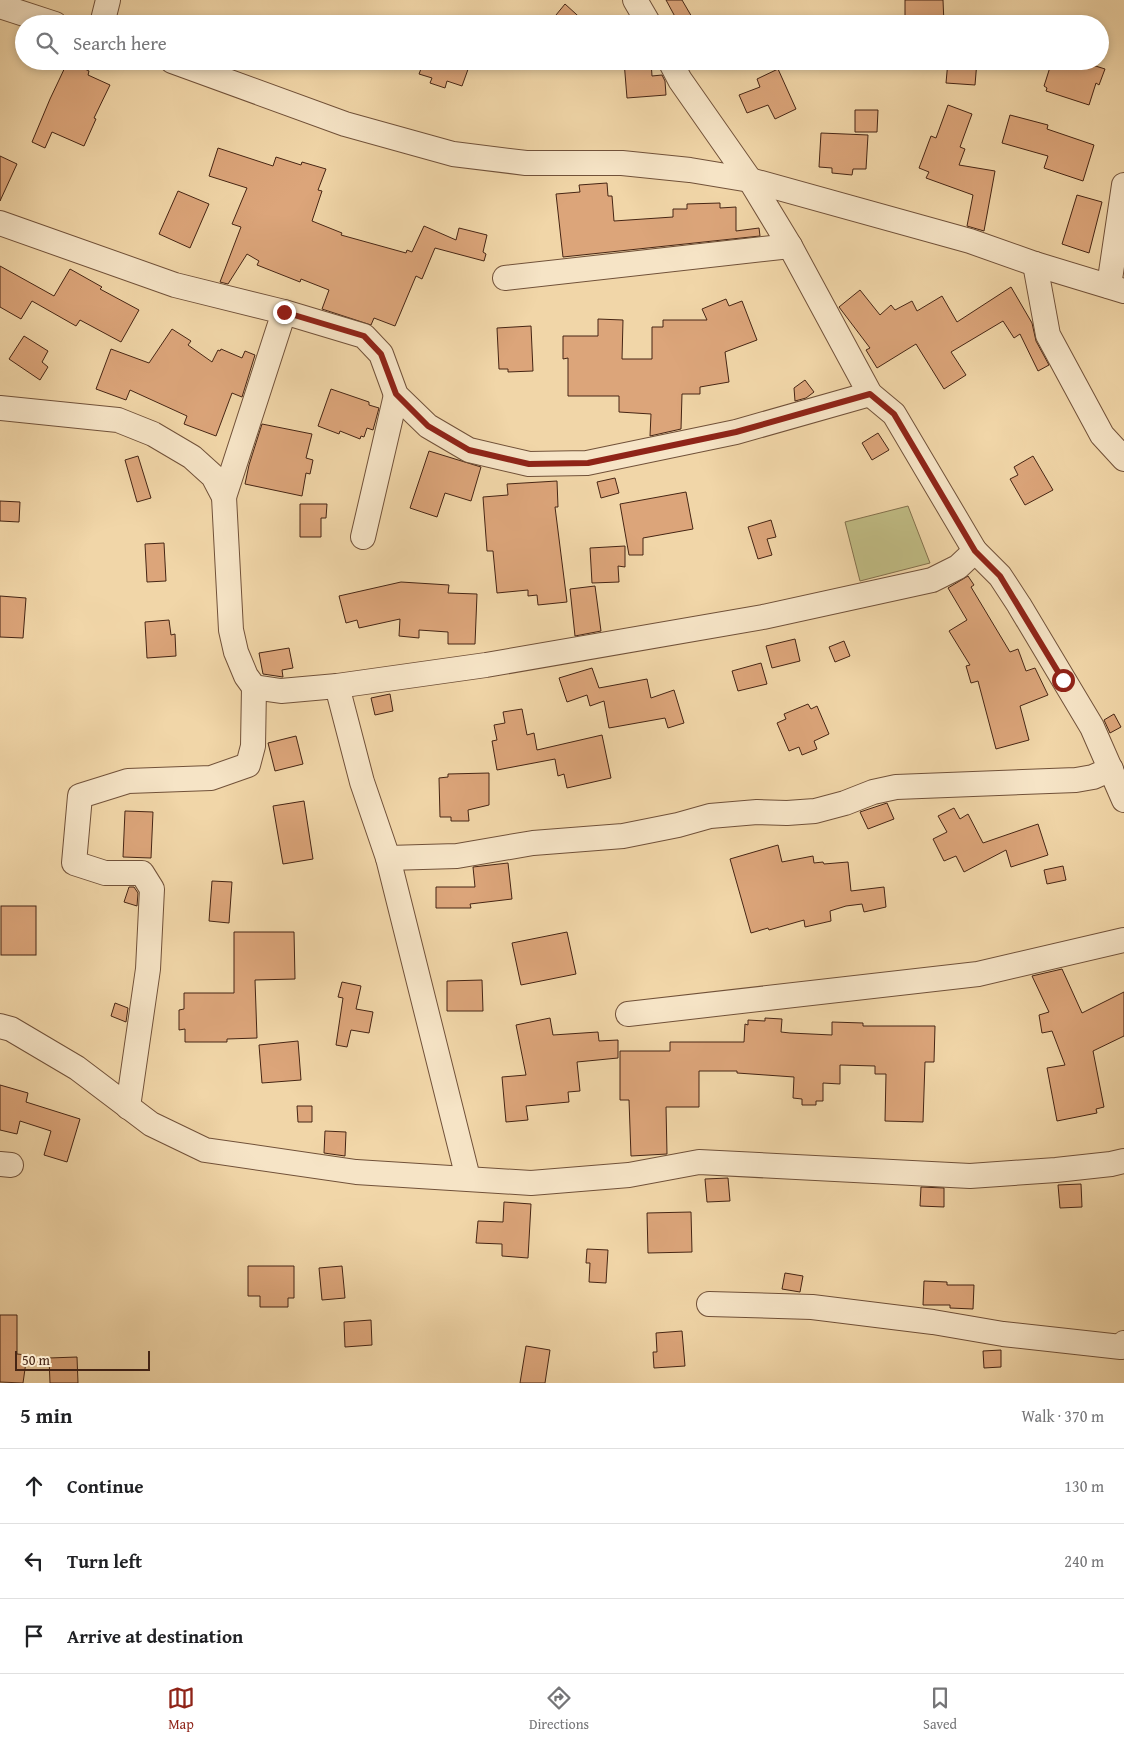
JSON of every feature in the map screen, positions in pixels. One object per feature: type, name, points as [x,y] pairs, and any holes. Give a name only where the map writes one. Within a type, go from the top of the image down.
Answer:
[{"type":"street","points":[[104,15],[108,0]]},
{"type":"street","points":[[635,0],[644,15]]},
{"type":"street","points":[[0,6],[28,15]]},
{"type":"street","points":[[197,70],[346,124],[453,154],[526,164],[622,163],[690,170],[750,180],[970,241],[1035,264],[1117,289],[1124,185]]},
{"type":"street","points":[[675,70],[750,180],[790,246],[870,394],[894,414],[975,551],[1000,576],[1019,605],[1092,726],[1124,800]]},
{"type":"street","points":[[0,223],[176,285],[284,312],[364,336],[381,354],[396,394],[428,426],[469,450],[529,464],[588,463],[736,432],[870,394]]},
{"type":"street","points":[[505,278],[790,246]]},
{"type":"street","points":[[1035,264],[1048,335],[1102,435],[1124,459]]},
{"type":"street","points":[[128,1107],[148,969],[152,889],[142,873],[105,873],[74,864],[80,796],[128,781],[211,778],[248,766],[253,746],[254,687],[246,676],[236,652],[231,630],[224,497],[284,312]]},
{"type":"street","points":[[363,538],[396,394]]},
{"type":"street","points":[[0,408],[118,420],[153,434],[192,456],[213,476],[224,497]]},
{"type":"street","points":[[254,687],[281,691],[337,686],[486,665],[763,617],[932,580],[958,567],[975,551]]},
{"type":"street","points":[[337,686],[362,782],[388,858],[468,1178]]},
{"type":"street","points":[[388,858],[457,856],[533,842],[623,836],[710,816],[757,812],[787,813],[815,811],[873,792],[896,787],[1076,780],[1093,777],[1111,769]]},
{"type":"street","points":[[628,1014],[978,974],[1124,940]]},
{"type":"street","points":[[0,1026],[11,1029],[77,1068],[151,1124],[205,1150],[356,1172],[531,1183],[629,1175],[699,1162],[970,1176],[1056,1170],[1124,1161]]},
{"type":"street","points":[[709,1304],[812,1307],[1123,1349]]},
{"type":"shaded area","points":[[908,506],[930,563],[860,581],[845,522]]},
{"type":"building","points":[[666,0],[682,0],[691,15],[674,15]]},
{"type":"building","points":[[905,0],[943,0],[944,15],[905,15]]},
{"type":"building","points":[[565,4],[577,15],[556,15]]},
{"type":"building","points":[[64,70],[87,70],[89,71],[88,75],[110,85],[94,118],[96,119],[84,146],[52,132],[45,148],[32,142]]},
{"type":"building","points":[[421,70],[468,70],[462,86],[447,81],[445,88],[430,83],[432,78],[419,74]]},
{"type":"building","points":[[625,70],[652,70],[652,76],[662,75],[665,81],[666,95],[627,98]]},
{"type":"building","points":[[778,70],[796,109],[775,119],[768,105],[747,113],[739,95],[760,87],[757,79]]},
{"type":"building","points":[[947,70],[976,70],[975,85],[946,83]]},
{"type":"building","points":[[1049,70],[1105,70],[1099,85],[1096,83],[1089,105],[1046,91],[1047,88],[1044,86]]},
{"type":"building","points":[[948,105],[972,114],[960,147],[965,149],[959,165],[995,171],[984,231],[967,226],[973,195],[926,178],[929,172],[919,168],[931,136],[936,138]]},
{"type":"building","points":[[855,110],[878,110],[877,132],[855,132]]},
{"type":"building","points":[[1010,115],[1048,125],[1047,129],[1094,145],[1083,181],[1044,168],[1048,156],[1002,143]]},
{"type":"building","points":[[821,133],[868,135],[866,169],[853,169],[852,175],[832,173],[832,168],[819,167]]},
{"type":"building","points":[[218,148],[273,166],[276,157],[301,165],[302,162],[326,169],[318,190],[322,191],[312,221],[342,233],[341,235],[406,253],[407,250],[412,252],[424,226],[456,240],[459,228],[487,235],[483,252],[486,254],[484,261],[435,248],[422,279],[416,276],[395,326],[374,318],[371,325],[322,309],[329,290],[301,279],[300,282],[257,265],[259,261],[247,254],[228,284],[220,282],[241,227],[232,224],[247,188],[209,176]]},
{"type":"building","points":[[0,156],[17,164],[0,201]]},
{"type":"building","points":[[607,183],[608,196],[612,196],[614,221],[673,217],[673,209],[687,209],[687,204],[720,203],[720,208],[736,207],[736,231],[759,228],[760,236],[563,257],[556,194],[580,192],[579,185]]},
{"type":"building","points":[[178,191],[209,204],[190,248],[159,234]]},
{"type":"building","points":[[1077,195],[1102,202],[1089,253],[1062,244]]},
{"type":"building","points":[[0,266],[54,296],[70,269],[102,287],[100,289],[139,310],[121,342],[80,320],[76,326],[32,301],[21,319],[0,307]]},
{"type":"building","points":[[1011,287],[1032,323],[1036,341],[1049,365],[1038,371],[1020,334],[1014,338],[1003,321],[951,352],[966,375],[944,389],[916,344],[877,368],[866,350],[870,348],[839,307],[860,290],[880,315],[891,305],[895,310],[912,301],[917,311],[942,296],[957,322]]},
{"type":"building","points":[[726,299],[729,306],[742,301],[757,340],[725,352],[729,382],[700,387],[700,394],[682,394],[681,429],[650,436],[651,414],[619,412],[619,396],[568,396],[568,358],[563,359],[563,336],[598,336],[598,319],[623,320],[622,359],[652,359],[652,327],[663,327],[663,320],[707,320],[702,309]]},
{"type":"building","points":[[531,326],[533,371],[508,372],[508,369],[499,369],[497,328]]},
{"type":"building","points":[[172,329],[191,341],[188,345],[212,362],[218,350],[220,351],[221,349],[242,358],[245,351],[255,355],[242,397],[232,393],[216,436],[184,424],[187,416],[130,390],[126,400],[96,389],[111,349],[149,363]]},
{"type":"building","points":[[24,336],[48,351],[42,362],[48,367],[40,380],[9,359]]},
{"type":"building","points":[[805,380],[814,392],[806,398],[795,401],[794,388]]},
{"type":"building","points":[[331,389],[369,402],[369,405],[379,408],[373,430],[367,428],[364,437],[361,436],[360,439],[340,431],[339,434],[318,426]]},
{"type":"building","points":[[262,424],[312,434],[306,458],[313,460],[310,474],[306,473],[302,496],[245,484]]},
{"type":"building","points":[[878,433],[889,450],[872,460],[862,443]]},
{"type":"building","points":[[429,451],[481,467],[471,501],[445,493],[437,517],[410,508]]},
{"type":"building","points":[[138,456],[151,498],[137,502],[125,460]]},
{"type":"building","points":[[1033,456],[1053,490],[1025,505],[1010,479],[1018,475],[1014,467]]},
{"type":"building","points":[[615,478],[619,493],[601,498],[597,482]]},
{"type":"building","points":[[557,481],[558,507],[555,507],[567,602],[538,605],[537,595],[528,596],[528,590],[497,593],[493,551],[487,551],[483,497],[508,495],[507,484]]},
{"type":"building","points":[[686,492],[693,529],[643,538],[643,555],[629,555],[620,504]]},
{"type":"building","points":[[0,501],[20,502],[19,522],[0,521]]},
{"type":"building","points":[[300,504],[327,504],[326,518],[321,518],[321,537],[300,537]]},
{"type":"building","points":[[771,520],[776,537],[767,539],[772,555],[758,559],[748,527]]},
{"type":"building","points":[[164,543],[166,581],[147,582],[145,544]]},
{"type":"building","points":[[625,546],[625,567],[618,566],[619,582],[592,583],[590,548]]},
{"type":"building","points":[[968,576],[974,585],[971,587],[1010,652],[1018,649],[1026,671],[1035,668],[1048,695],[1020,706],[1029,740],[996,749],[978,681],[971,683],[966,666],[970,665],[949,631],[967,620],[948,588]]},
{"type":"building","points":[[401,582],[449,585],[448,593],[477,594],[475,644],[448,644],[448,632],[419,630],[419,638],[399,636],[400,619],[359,628],[357,620],[346,623],[339,596]]},
{"type":"building","points":[[595,586],[601,631],[575,636],[570,589]]},
{"type":"building","points":[[0,596],[26,598],[23,638],[0,637]]},
{"type":"building","points":[[169,620],[171,635],[175,634],[176,656],[147,658],[145,622]]},
{"type":"building","points":[[795,639],[800,661],[772,668],[766,646]]},
{"type":"building","points":[[844,641],[850,656],[835,662],[829,647]]},
{"type":"building","points":[[289,648],[293,668],[282,670],[283,677],[263,674],[259,653]]},
{"type":"building","points":[[761,663],[767,684],[738,691],[732,671]]},
{"type":"building","points":[[592,668],[599,688],[647,679],[651,698],[674,690],[684,723],[668,728],[665,718],[609,728],[604,701],[590,706],[587,695],[567,702],[559,678]]},
{"type":"building","points":[[390,694],[393,711],[375,715],[371,698]]},
{"type":"building","points":[[808,704],[811,709],[817,706],[829,734],[814,741],[817,749],[802,755],[799,747],[789,751],[777,723],[786,719],[784,714]]},
{"type":"building","points":[[522,709],[527,735],[534,733],[537,750],[602,735],[611,778],[567,788],[564,774],[558,776],[555,759],[497,770],[492,741],[497,740],[494,725],[505,723],[503,712]]},
{"type":"building","points":[[1114,714],[1121,727],[1110,733],[1104,720]]},
{"type":"building","points":[[296,736],[303,764],[275,771],[268,743]]},
{"type":"building","points":[[489,773],[489,805],[468,810],[469,821],[451,821],[451,817],[440,817],[439,778],[448,777],[448,774]]},
{"type":"building","points":[[304,801],[313,859],[283,864],[273,806]]},
{"type":"building","points":[[887,803],[894,819],[868,829],[860,812]]},
{"type":"building","points":[[954,808],[960,819],[968,814],[983,843],[1038,824],[1048,855],[1011,867],[1006,850],[964,872],[956,856],[944,861],[933,839],[947,832],[938,816]]},
{"type":"building","points":[[125,811],[153,812],[151,858],[123,857]]},
{"type":"building","points":[[778,845],[782,862],[813,856],[814,863],[848,862],[851,891],[884,887],[886,907],[864,912],[862,904],[846,906],[830,911],[831,921],[805,927],[804,920],[751,933],[730,859]]},
{"type":"building","points":[[508,863],[512,899],[470,904],[471,908],[436,908],[436,887],[475,887],[473,867]]},
{"type":"building","points":[[1063,866],[1066,880],[1047,884],[1044,870]]},
{"type":"building","points":[[212,881],[232,882],[229,923],[209,921]]},
{"type":"building","points":[[129,887],[134,887],[138,893],[137,906],[124,902]]},
{"type":"building","points":[[1,906],[36,906],[36,955],[1,955]]},
{"type":"building","points":[[234,932],[294,932],[295,979],[255,980],[257,1038],[227,1039],[227,1042],[185,1042],[185,1029],[179,1030],[179,1010],[184,1009],[184,993],[234,993]]},
{"type":"building","points":[[567,932],[576,974],[521,985],[512,943]]},
{"type":"building","points":[[1062,969],[1082,1013],[1124,992],[1124,1036],[1093,1051],[1104,1107],[1096,1109],[1097,1113],[1057,1121],[1047,1068],[1065,1065],[1052,1031],[1042,1033],[1039,1015],[1049,1012],[1032,976]]},
{"type":"building","points":[[482,980],[483,1011],[447,1011],[447,981]]},
{"type":"building","points":[[342,982],[361,986],[356,1009],[373,1012],[369,1033],[351,1030],[347,1047],[336,1045],[343,998],[338,997]]},
{"type":"building","points":[[115,1003],[128,1008],[126,1022],[111,1016]]},
{"type":"building","points":[[550,1018],[553,1035],[598,1032],[599,1041],[618,1040],[618,1058],[577,1062],[580,1091],[568,1092],[569,1102],[526,1106],[528,1120],[506,1122],[502,1077],[526,1075],[516,1025]]},
{"type":"building","points":[[765,1018],[782,1019],[781,1032],[832,1035],[832,1022],[863,1023],[863,1026],[935,1026],[934,1062],[925,1062],[923,1122],[885,1121],[886,1074],[875,1074],[875,1066],[840,1065],[840,1084],[823,1083],[823,1101],[816,1101],[816,1105],[802,1105],[802,1099],[793,1098],[794,1077],[737,1073],[737,1071],[699,1071],[699,1107],[666,1107],[667,1154],[631,1156],[629,1100],[620,1100],[620,1051],[670,1051],[670,1042],[744,1042],[745,1024],[748,1025],[748,1020],[765,1021]]},
{"type":"building","points":[[298,1041],[301,1080],[262,1083],[259,1045]]},
{"type":"building","points":[[0,1085],[28,1093],[26,1102],[80,1119],[67,1162],[44,1155],[51,1131],[20,1121],[17,1134],[0,1130]]},
{"type":"building","points":[[297,1106],[312,1106],[312,1122],[298,1122]]},
{"type":"building","points":[[325,1131],[346,1132],[345,1156],[324,1153]]},
{"type":"building","points":[[728,1178],[730,1201],[707,1202],[705,1179]]},
{"type":"building","points":[[1081,1184],[1082,1207],[1060,1208],[1058,1185]]},
{"type":"building","points":[[921,1187],[944,1188],[944,1207],[920,1206]]},
{"type":"building","points":[[504,1202],[531,1204],[528,1258],[502,1256],[502,1244],[476,1243],[478,1221],[503,1222]]},
{"type":"building","points":[[691,1212],[692,1252],[648,1253],[647,1213]]},
{"type":"building","points":[[587,1249],[608,1250],[606,1283],[589,1282],[590,1263],[586,1263]]},
{"type":"building","points":[[248,1266],[294,1266],[294,1298],[288,1298],[288,1307],[260,1307],[260,1296],[248,1296]]},
{"type":"building","points":[[342,1266],[345,1298],[322,1300],[319,1268]]},
{"type":"building","points":[[785,1273],[803,1276],[800,1292],[782,1289]]},
{"type":"building","points":[[924,1281],[947,1282],[947,1285],[974,1285],[973,1309],[950,1308],[950,1305],[923,1305]]},
{"type":"building","points":[[0,1315],[17,1315],[17,1354],[27,1355],[23,1383],[0,1382]]},
{"type":"building","points":[[371,1320],[372,1345],[345,1347],[344,1322]]},
{"type":"building","points":[[682,1331],[685,1366],[654,1368],[653,1352],[657,1352],[656,1333]]},
{"type":"building","points":[[526,1346],[550,1350],[545,1383],[520,1383]]},
{"type":"building","points":[[1001,1350],[1001,1367],[984,1368],[983,1351]]},
{"type":"building","points":[[77,1357],[78,1383],[50,1383],[49,1358]]},
{"type":"route","points":[[284,312],[364,336],[381,354],[396,394],[428,426],[469,450],[529,464],[588,463],[736,432],[870,394],[894,414],[975,551],[1000,576],[1063,680]]}]
